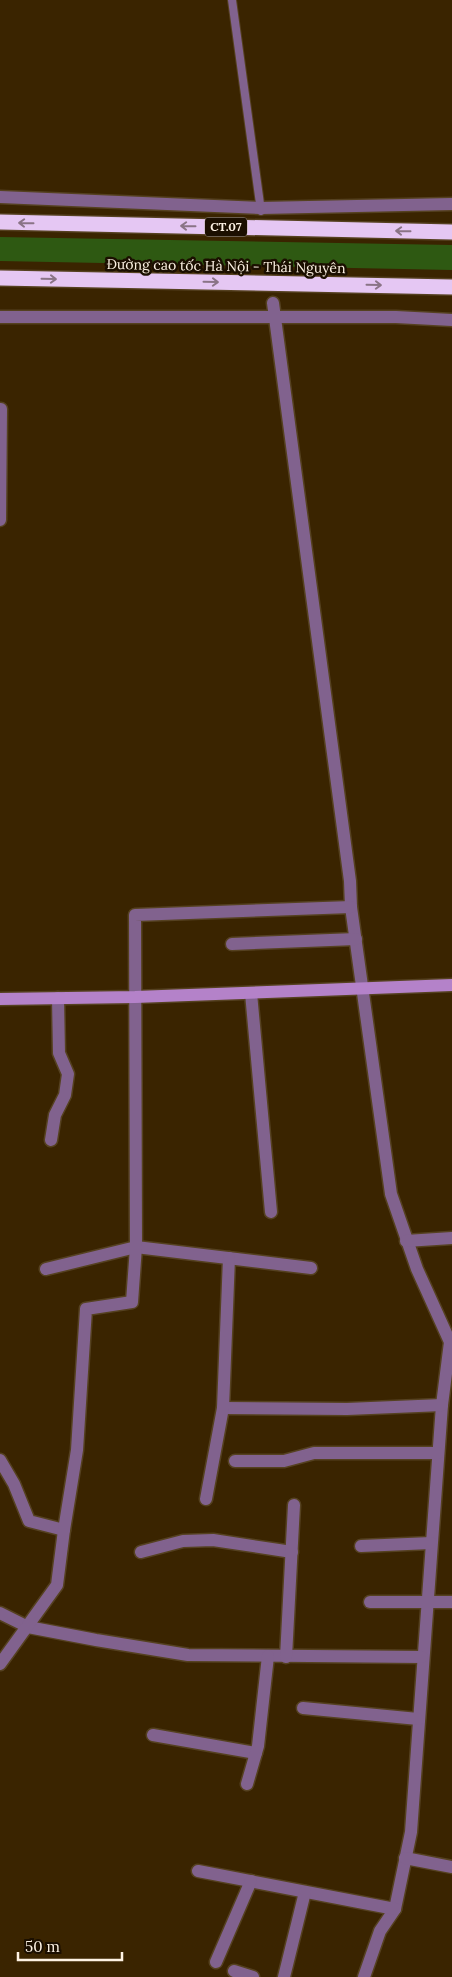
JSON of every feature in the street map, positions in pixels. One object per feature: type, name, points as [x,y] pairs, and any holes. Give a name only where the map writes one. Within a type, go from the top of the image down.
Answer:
[{"type":"highway","name":"CT.07","points":[[0,222],[452,232]]},
{"type":"highway","name":"Đường cao tốc Hà Nội - Thái Nguyên","points":[[0,278],[452,287]]},
{"type":"street","points":[[0,197],[261,210],[452,204]]},
{"type":"street","points":[[273,303],[350,881],[351,907],[392,1194],[406,1241],[450,1342],[438,1453],[411,1832],[395,1910],[380,1931],[364,1977]]},
{"type":"street","points":[[0,317],[396,317],[452,320]]},
{"type":"street","points":[[0,408],[2,408],[0,520]]},
{"type":"street","points":[[0,1664],[57,1585],[77,1450],[86,1309],[132,1302],[136,1247],[135,916],[351,907]]},
{"type":"street","points":[[232,944],[356,939]]},
{"type":"street","points":[[0,999],[135,997],[452,986]]},
{"type":"street","points":[[251,993],[271,1212]]},
{"type":"street","points":[[51,1140],[55,1116],[65,1095],[68,1074],[59,1053],[58,998]]},
{"type":"street","points":[[406,1241],[452,1238]]},
{"type":"street","points":[[46,1269],[136,1247],[311,1268]]},
{"type":"street","points":[[206,1499],[223,1408],[228,1258]]},
{"type":"street","points":[[223,1408],[348,1409],[442,1405]]},
{"type":"street","points":[[235,1461],[284,1461],[314,1453],[438,1453]]},
{"type":"street","points":[[0,1460],[14,1484],[29,1520],[64,1530]]},
{"type":"street","points":[[286,1656],[294,1505]]},
{"type":"street","points":[[141,1552],[182,1541],[213,1540],[292,1552]]},
{"type":"street","points":[[361,1546],[431,1543]]},
{"type":"street","points":[[370,1602],[452,1602]]},
{"type":"street","points":[[0,1613],[28,1627],[188,1655],[422,1657]]},
{"type":"street","points":[[247,1784],[256,1753],[268,1656]]},
{"type":"street","points":[[303,1708],[418,1719]]},
{"type":"street","points":[[153,1735],[256,1753]]},
{"type":"street","points":[[406,1858],[452,1867]]},
{"type":"street","points":[[198,1871],[395,1910]]},
{"type":"street","points":[[216,1962],[251,1881]]},
{"type":"street","points":[[284,1977],[305,1892]]},
{"type":"street","points":[[234,1971],[254,1977]]},
{"type":"lane","points":[[232,0],[261,210]]},
{"type":"green space","points":[[0,237],[452,245],[452,270],[0,261]]}]
